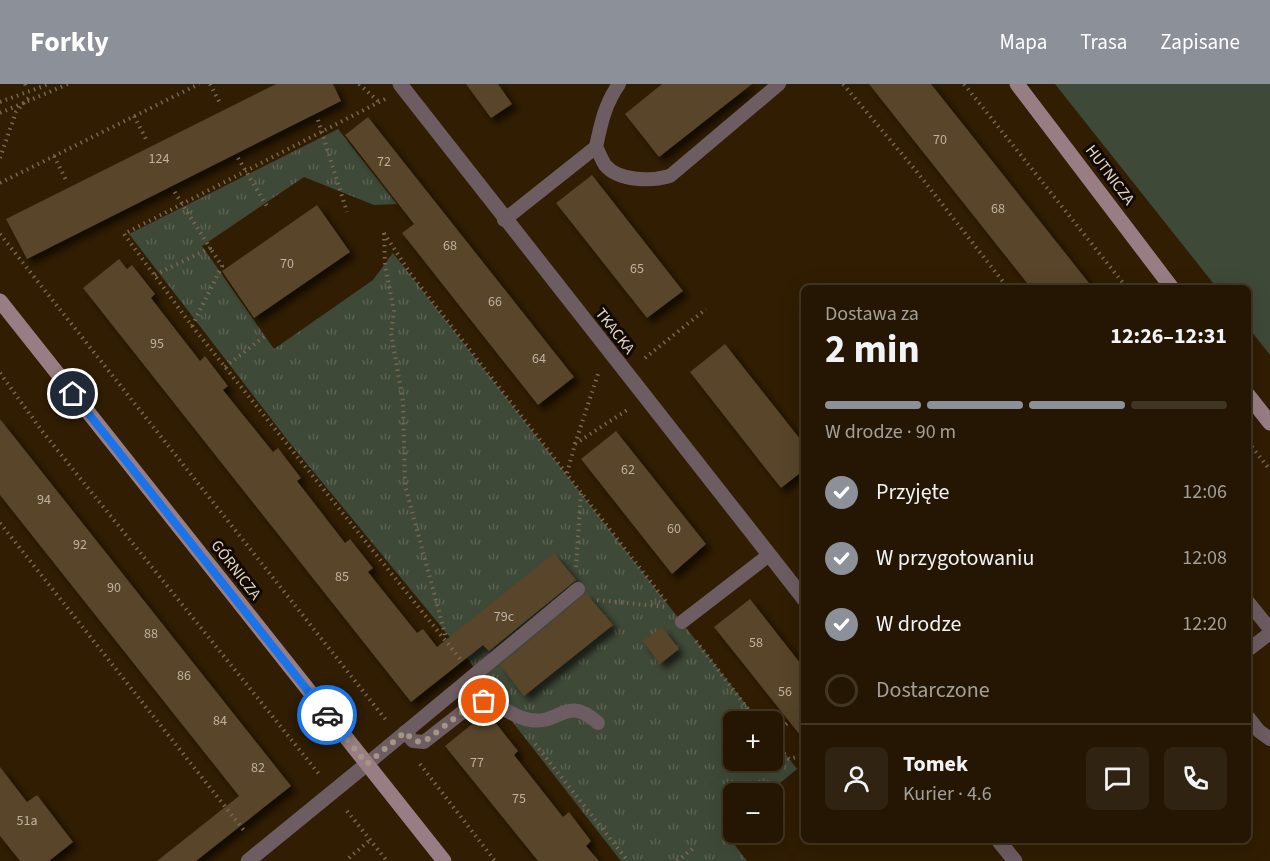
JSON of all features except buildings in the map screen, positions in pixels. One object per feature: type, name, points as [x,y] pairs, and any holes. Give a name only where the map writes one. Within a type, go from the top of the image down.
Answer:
[{"type":"street","name":"HUTNICZA","points":[[1017,84],[1170,285]]},
{"type":"street","name":"TKACKA","points":[[395,90],[504,220],[801,595]]},
{"type":"street","name":"GÓRNICZA","points":[[0,301],[444,861]]},
{"type":"street","points":[[1251,399],[1270,423]]},
{"type":"street","points":[[248,861],[367,764]]},
{"type":"street","points":[[1000,843],[1015,861]]},
{"type":"lane","points":[[504,220],[596,147],[609,99],[619,84]]},
{"type":"lane","points":[[596,147],[606,166],[617,173],[654,180],[670,176],[779,84]]},
{"type":"lane","points":[[682,622],[770,555]]},
{"type":"lane","points":[[367,764],[578,589]]},
{"type":"lane","points":[[1251,606],[1270,631],[1251,647]]},
{"type":"lane","points":[[402,734],[414,741],[424,742],[474,703],[484,701],[529,720],[544,721],[562,712],[576,709],[586,712],[598,723]]},
{"type":"lane","points":[[1251,721],[1259,731],[1270,739]]},
{"type":"path","points":[[0,102],[49,84]]},
{"type":"path","points":[[0,113],[68,84]]},
{"type":"path","points":[[0,183],[199,84]]},
{"type":"path","points":[[210,84],[221,105]]},
{"type":"path","points":[[359,84],[379,102]]},
{"type":"path","points":[[843,84],[924,180],[1006,285]]},
{"type":"path","points":[[964,84],[1125,285]]},
{"type":"path","points":[[395,90],[379,102],[124,234],[192,326],[472,675]]},
{"type":"path","points":[[0,158],[16,112],[30,96]]},
{"type":"path","points":[[134,116],[147,141]]},
{"type":"path","points":[[318,120],[347,212]]},
{"type":"path","points":[[54,156],[67,182]]},
{"type":"path","points":[[238,158],[268,208]]},
{"type":"path","points":[[174,191],[222,266],[192,326]]},
{"type":"path","points":[[447,641],[405,485],[403,401],[391,333],[394,310],[385,266],[384,233],[410,273],[671,607],[586,599],[578,589],[575,581],[581,493]]},
{"type":"path","points":[[0,234],[402,734],[495,861]]},
{"type":"path","points":[[155,275],[210,248]]},
{"type":"path","points":[[625,373],[706,309]]},
{"type":"path","points":[[225,367],[265,336]]},
{"type":"path","points":[[567,473],[600,365]]},
{"type":"path","points":[[0,374],[42,431],[387,861]]},
{"type":"path","points":[[575,444],[632,406]]},
{"type":"path","points":[[1251,446],[1270,470]]},
{"type":"path","points":[[0,523],[261,851]]},
{"type":"path","points":[[682,622],[750,711]]},
{"type":"path","points":[[529,720],[533,741],[628,861]]},
{"type":"path","points":[[783,728],[789,722]]},
{"type":"path","points":[[783,752],[789,759],[801,756]]},
{"type":"path","points":[[349,858],[370,840]]},
{"type":"path","points":[[677,861],[695,847]]},
{"type":"green space","points":[[1055,84],[1270,84],[1270,355],[1251,331],[1251,285],[1215,285]]},
{"type":"green space","points":[[338,129],[397,204],[374,205],[304,177],[202,246],[274,349],[373,280],[393,253],[751,711],[723,711],[723,771],[783,771],[783,751],[797,769],[780,783],[723,783],[723,843],[733,843],[747,861],[621,861],[514,724],[467,658],[289,442],[129,234]]},
{"type":"way so far","points":[[327,715],[367,764],[405,732],[414,741],[424,742],[474,703],[484,701]]},
{"type":"route","points":[[73,394],[327,715]]}]
